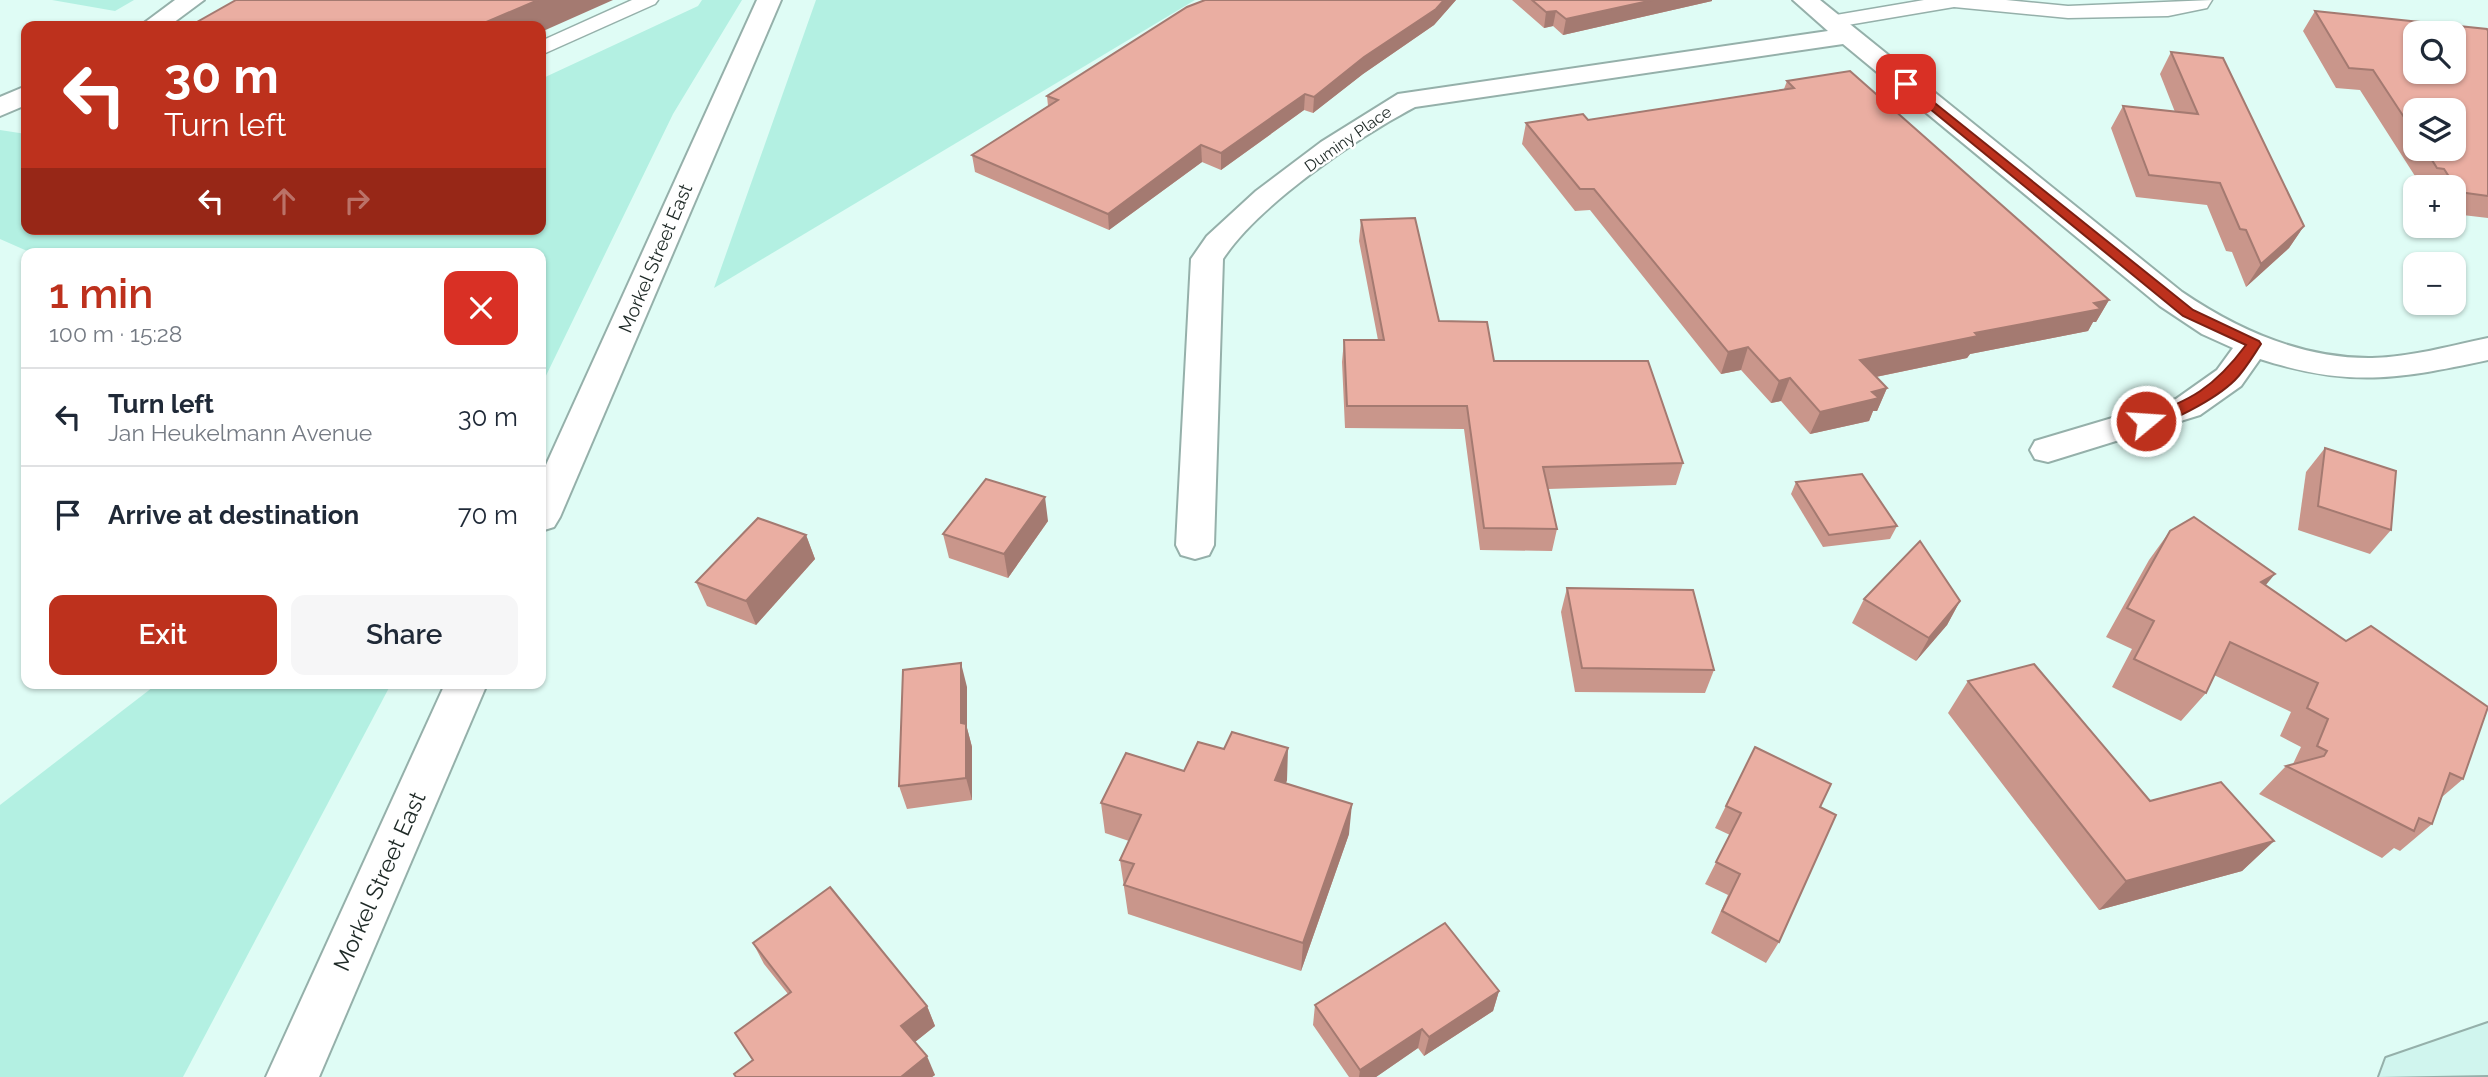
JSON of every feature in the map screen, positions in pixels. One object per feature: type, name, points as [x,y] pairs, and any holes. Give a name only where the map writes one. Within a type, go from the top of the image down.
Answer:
[{"type":"street","points":[[160,21],[192,0]]},
{"type":"street","name":"Morkel Street East","points":[[546,506],[769,0]]},
{"type":"street","points":[[1805,0],[2188,313],[2254,344],[2299,359],[2368,369],[2402,367],[2488,349]]},
{"type":"street","name":"Duminy Place","points":[[1195,545],[1207,259],[1222,235],[1373,117],[1408,100],[1838,29]]},
{"type":"street","points":[[0,107],[21,96]]},
{"type":"street","points":[[2048,450],[2188,407],[2229,377],[2254,344]]},
{"type":"street","name":"Morkel Street East","points":[[292,1077],[464,689]]},
{"type":"street","points":[[2405,1077],[2488,1049]]},
{"type":"lane","points":[[546,47],[648,0]]},
{"type":"lane","points":[[1838,29],[1953,0],[2068,12],[2168,10],[2200,4],[2202,0]]},
{"type":"green space","points":[[52,0],[134,0],[115,11]]},
{"type":"green space","points":[[702,0],[742,0],[673,114],[546,376],[546,248],[21,248],[0,239],[0,130],[21,133],[21,235],[546,235],[546,77],[698,6]]},
{"type":"green space","points":[[816,0],[1195,0],[714,288]]},
{"type":"green space","points":[[151,689],[388,689],[183,1077],[0,1077],[0,805]]},
{"type":"building","points":[[236,0],[538,0],[489,21],[199,21]]},
{"type":"building","points":[[1205,0],[1444,0],[1436,9],[1364,57],[1314,97],[1305,94],[1221,153],[1201,145],[1108,214],[972,155],[1058,100],[1047,96],[1187,7]]},
{"type":"building","points":[[1532,0],[1653,0],[1566,19],[1556,11],[1546,12]]},
{"type":"building","points":[[2315,11],[2411,21],[2403,21],[2403,84],[2466,84],[2466,27],[2487,29],[2488,196],[2466,193],[2466,175],[2448,175],[2444,169],[2437,168],[2433,161],[2466,161],[2466,98],[2403,98],[2403,116],[2373,70],[2349,68]]},
{"type":"building","points":[[2171,52],[2223,58],[2304,226],[2261,264],[2246,230],[2240,229],[2220,183],[2149,175],[2123,106],[2198,114]]},
{"type":"building","points":[[1850,71],[2109,300],[2094,303],[2101,309],[1975,333],[1978,336],[1860,360],[1887,388],[1872,392],[1879,398],[1820,412],[1790,378],[1779,381],[1748,347],[1728,352],[1594,189],[1580,189],[1526,123],[1583,114],[1588,120],[1794,88],[1787,81]]},
{"type":"building","points":[[1415,218],[1439,321],[1487,322],[1494,361],[1648,361],[1683,463],[1543,467],[1557,529],[1484,528],[1467,406],[1347,406],[1344,340],[1384,340],[1361,220]]},
{"type":"building","points":[[2325,448],[2396,471],[2391,530],[2318,506]]},
{"type":"building","points":[[1862,474],[1897,526],[1829,535],[1796,482]]},
{"type":"building","points":[[986,479],[1045,497],[1004,554],[943,534]]},
{"type":"building","points":[[2194,517],[2275,574],[2261,582],[2346,641],[2371,626],[2488,707],[2463,779],[2450,773],[2432,824],[2419,818],[2414,831],[2286,766],[2324,756],[2327,751],[2317,746],[2328,719],[2307,708],[2318,683],[2230,642],[2206,693],[2134,659],[2154,621],[2127,608],[2170,531]]},
{"type":"building","points":[[758,518],[806,535],[746,601],[696,582]]},
{"type":"building","points":[[1920,541],[1960,601],[1929,638],[1864,599]]},
{"type":"building","points":[[1567,588],[1693,590],[1714,670],[1582,668]]},
{"type":"building","points":[[961,663],[961,723],[966,724],[966,778],[899,786],[903,670]]},
{"type":"building","points":[[2034,664],[2150,801],[2221,782],[2274,841],[2126,881],[1968,681]]},
{"type":"building","points":[[1232,732],[1288,748],[1275,780],[1352,804],[1303,943],[1124,885],[1134,864],[1120,860],[1141,815],[1101,803],[1126,753],[1184,771],[1198,742],[1224,749]]},
{"type":"building","points":[[1755,747],[1831,784],[1820,807],[1836,815],[1779,942],[1722,911],[1740,874],[1716,862],[1741,813],[1726,806]]},
{"type":"building","points":[[830,887],[927,1006],[901,1026],[927,1056],[901,1077],[736,1077],[734,1074],[753,1060],[735,1033],[791,992],[753,943]]},
{"type":"building","points":[[1445,923],[1499,991],[1429,1037],[1422,1029],[1360,1070],[1315,1005]]},
{"type":"route","points":[[1906,84],[2188,313],[2254,344],[2229,377],[2188,407],[2146,421]]}]
